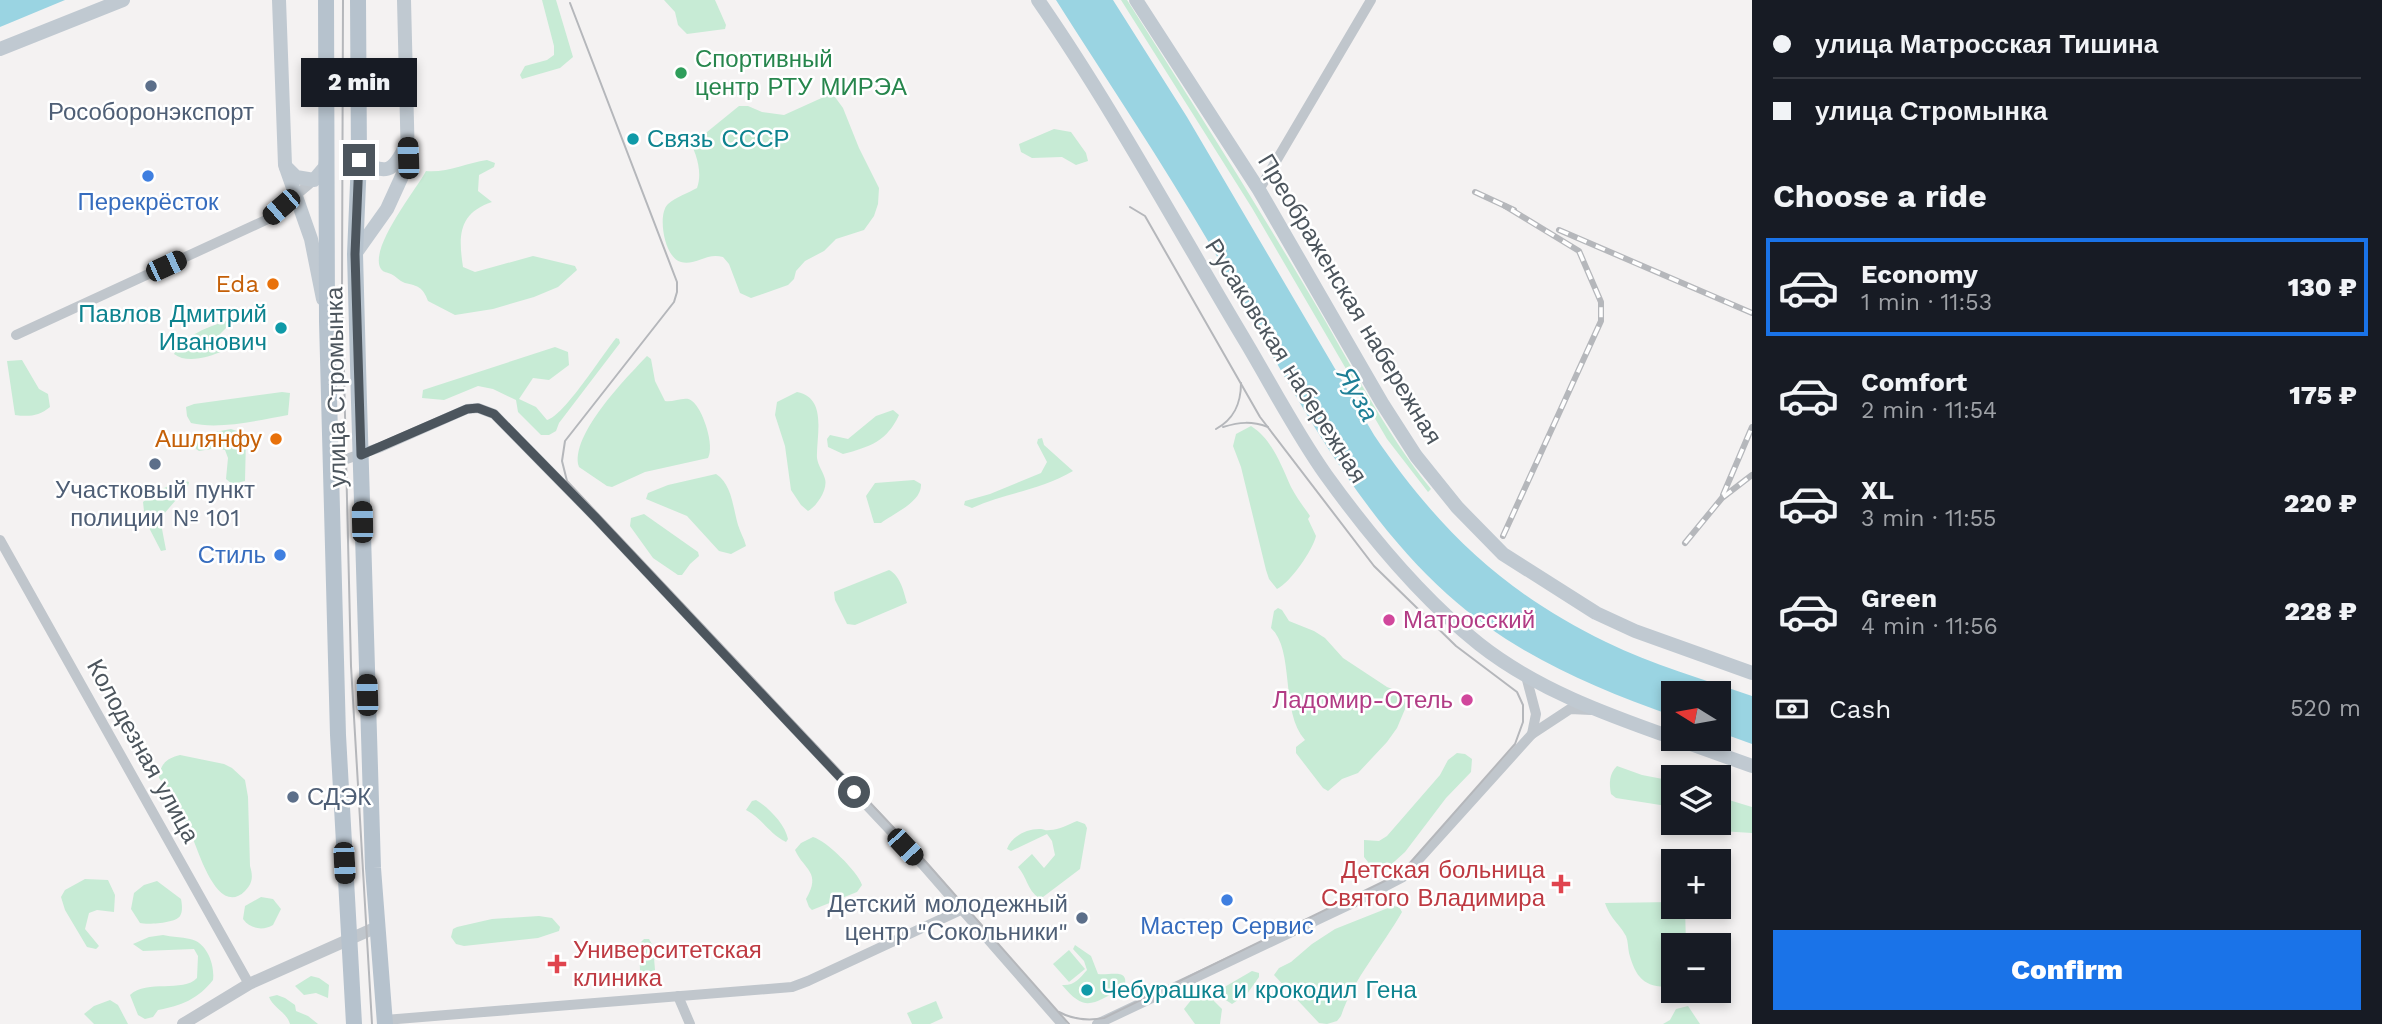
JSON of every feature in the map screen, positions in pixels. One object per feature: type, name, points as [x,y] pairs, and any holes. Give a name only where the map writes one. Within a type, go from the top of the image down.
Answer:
[{"type":"main road","points":[[0,49],[123,0]]},
{"type":"main road","points":[[279,0],[285,165],[311,239],[327,321]]},
{"type":"main road","name":"улица Стромынка","points":[[326,0],[327,321],[338,735],[354,1024]]},
{"type":"main road","name":"улица Стромынка","points":[[358,0],[359,160],[355,254],[369,773],[385,1022]]},
{"type":"main road","points":[[355,254],[387,209],[408,163],[404,0]]},
{"type":"main road","name":"Русаковская набережная","points":[[1038,0],[1128,144],[1326,475],[1424,595],[1479,644],[1526,676],[1553,691],[1661,734]]},
{"type":"main road","name":"Преображенская набережная","points":[[1136,0],[1259,190],[1382,403],[1416,456],[1457,507],[1497,547],[1544,582],[1596,613],[1635,631],[1752,673]]},
{"type":"main road","points":[[359,160],[379,170],[391,169],[408,140]]},
{"type":"main road","points":[[285,165],[296,177],[314,180],[325,167],[327,155]]},
{"type":"main road","name":"Русаковская набережная","points":[[1710,751],[1752,766]]},
{"type":"street","points":[[1259,190],[1371,0]]},
{"type":"street","points":[[16,335],[268,219],[314,180]]},
{"type":"street","points":[[332,464],[361,455],[467,409],[478,408],[494,414],[604,527],[963,909],[1062,1024]]},
{"type":"street","name":"Колодезная улица","points":[[0,540],[249,984]]},
{"type":"street","points":[[1526,676],[1536,714],[1532,734]]},
{"type":"street","points":[[1097,1024],[1403,877],[1532,734],[1570,709],[1598,710]]},
{"type":"street","points":[[385,1022],[792,986],[963,909]]},
{"type":"street","points":[[183,1024],[249,984],[377,927]]},
{"type":"street","points":[[678,996],[690,1024]]},
{"type":"green space","points":[[542,0],[556,0],[573,57],[560,68],[522,79],[520,75],[525,66],[547,60],[554,55]]},
{"type":"green space","points":[[664,0],[715,0],[726,25],[725,29],[687,34],[678,25],[675,12]]},
{"type":"green space","points":[[1121,0],[1127,0],[1221,149],[1383,421],[1431,489],[1428,492],[1387,439],[1252,208]]},
{"type":"green space","points":[[826,96],[835,97],[843,108],[879,188],[874,216],[864,230],[836,239],[824,251],[805,261],[788,285],[751,298],[740,293],[729,264],[723,257],[712,256],[686,263],[675,259],[664,235],[663,217],[668,204],[697,188],[699,182],[699,169],[696,155],[687,137],[689,134],[707,132],[739,106],[784,115]]},
{"type":"green space","points":[[1054,129],[1071,132],[1086,153],[1088,161],[1076,165],[1062,157],[1032,158],[1021,152],[1019,144]]},
{"type":"green space","points":[[487,160],[495,163],[494,167],[479,175],[478,191],[492,202],[473,212],[463,227],[463,267],[475,272],[533,256],[575,266],[577,270],[558,287],[534,297],[493,309],[455,315],[428,301],[419,288],[382,270],[379,260],[381,248],[426,171],[449,169]]},
{"type":"green space","points":[[230,320],[229,325],[217,337],[217,341],[224,347],[223,351],[192,359],[174,354],[190,337]]},
{"type":"green space","points":[[616,338],[620,343],[559,423],[556,431],[549,435],[541,435],[518,412],[516,400],[493,389],[478,386],[444,400],[422,398],[423,390],[555,347],[568,352],[569,365],[549,380],[533,378],[519,399],[536,407],[547,420],[573,397]]},
{"type":"green space","points":[[647,356],[651,359],[655,381],[665,401],[689,399],[696,405],[707,428],[710,452],[708,458],[645,472],[612,487],[607,486],[579,467],[578,454],[591,424],[602,408]]},
{"type":"green space","points":[[22,360],[39,389],[48,394],[50,407],[34,415],[15,415],[7,361]]},
{"type":"green space","points":[[797,392],[807,396],[817,410],[817,458],[826,483],[821,497],[808,511],[791,490],[785,446],[775,415],[777,402]]},
{"type":"green space","points":[[290,393],[288,415],[240,424],[214,425],[191,423],[187,416],[186,407],[194,404]]},
{"type":"green space","points":[[893,410],[899,415],[889,431],[877,442],[843,454],[828,447],[827,439],[830,435],[848,439],[876,416]]},
{"type":"green space","points":[[1251,426],[1265,438],[1275,453],[1293,491],[1310,516],[1308,519],[1316,536],[1300,566],[1277,589],[1266,570],[1241,467],[1233,446],[1236,434]]},
{"type":"green space","points":[[231,429],[243,433],[246,437],[245,481],[232,484],[226,479],[228,458],[225,450],[217,448],[199,451],[196,449],[194,436]]},
{"type":"green space","points":[[1042,438],[1044,445],[1073,471],[1049,483],[972,508],[964,505],[965,501],[1041,473],[1047,462],[1037,443],[1038,439]]},
{"type":"green space","points":[[716,474],[729,490],[746,546],[731,554],[719,551],[687,516],[646,499],[648,493],[668,485]]},
{"type":"green space","points":[[182,480],[189,482],[188,486],[163,515],[162,529],[166,550],[161,551],[145,520],[143,502],[153,493]]},
{"type":"green space","points":[[914,480],[921,484],[912,502],[881,523],[874,523],[866,496],[875,483]]},
{"type":"green space","points":[[644,514],[698,552],[699,556],[682,575],[653,558],[630,526],[631,518]]},
{"type":"green space","points":[[889,570],[899,580],[907,603],[855,625],[847,624],[834,592]]},
{"type":"green space","points":[[1278,608],[1289,621],[1325,638],[1343,658],[1387,687],[1400,692],[1408,702],[1397,728],[1387,742],[1358,773],[1342,779],[1328,791],[1296,753],[1296,747],[1305,740],[1297,728],[1293,714],[1283,651],[1271,628],[1274,611]]},
{"type":"green space","points":[[1457,753],[1472,759],[1471,772],[1446,798],[1405,852],[1385,870],[1372,867],[1364,857],[1364,840],[1379,841],[1387,836],[1440,775],[1448,760]]},
{"type":"green space","points":[[180,755],[224,764],[245,780],[252,879],[245,891],[236,897],[227,896],[212,881],[172,792],[159,778],[165,762]]},
{"type":"green space","points":[[1617,766],[1661,779],[1661,805],[1616,798],[1611,794],[1612,772]]},
{"type":"green space","points":[[756,800],[780,822],[788,839],[786,842],[746,810],[752,801]]},
{"type":"green space","points":[[1731,801],[1752,807],[1752,833],[1731,832]]},
{"type":"green space","points":[[1077,821],[1085,824],[1087,828],[1080,869],[1039,898],[1018,867],[1032,854],[1044,868],[1055,855],[1052,841],[1047,834],[1011,851],[1007,849],[1015,837],[1029,830],[1053,830]]},
{"type":"green space","points":[[813,837],[826,844],[841,858],[862,885],[857,892],[812,910],[806,899],[812,877],[795,850],[801,843]]},
{"type":"green space","points":[[85,879],[108,880],[115,895],[114,912],[97,910],[89,913],[85,929],[99,946],[96,949],[87,947],[65,910],[61,897],[65,890]]},
{"type":"green space","points":[[157,881],[181,899],[181,914],[168,922],[140,923],[131,909],[134,893],[144,885]]},
{"type":"green space","points":[[261,897],[273,899],[281,909],[273,925],[253,927],[243,919],[245,906]]},
{"type":"green space","points":[[1661,902],[1661,919],[1685,919],[1686,933],[1661,933],[1661,987],[1649,984],[1639,975],[1629,953],[1626,936],[1605,903]]},
{"type":"green space","points":[[1393,906],[1399,907],[1402,912],[1361,976],[1341,1016],[1337,1021],[1319,1023],[1274,975],[1279,968],[1335,929]]},
{"type":"green space","points":[[539,916],[552,918],[560,927],[559,931],[538,938],[464,946],[456,944],[451,937],[453,929],[457,927],[492,919]]},
{"type":"green space","points":[[163,935],[190,939],[201,945],[211,961],[213,980],[188,1001],[158,1010],[153,1017],[145,1019],[138,1015],[130,995],[146,988],[183,985],[197,978],[198,956],[194,949],[143,951],[133,944],[149,937]]},
{"type":"green space","points":[[644,939],[649,939],[653,946],[655,970],[651,975],[644,976],[640,971],[639,944]]},
{"type":"green space","points":[[1075,945],[1091,956],[1098,974],[1122,975],[1124,988],[1091,1003],[1084,1003],[1071,994],[1062,985],[1073,983],[1087,970],[1084,961],[1073,949]]},
{"type":"green space","points":[[1069,950],[1085,969],[1069,982],[1053,964]]},
{"type":"green space","points":[[1252,971],[1259,973],[1259,977],[1247,994],[1232,1004],[1221,997],[1221,989]]},
{"type":"green space","points":[[311,976],[329,985],[328,998],[316,993],[304,995],[295,986]]},
{"type":"green space","points":[[277,995],[295,1005],[296,1011],[318,1024],[290,1024],[269,997]]},
{"type":"green space","points":[[1201,996],[1213,1000],[1222,1009],[1220,1024],[1195,1024],[1184,1009],[1192,999]]},
{"type":"green space","points":[[110,1000],[118,1005],[128,1024],[94,1024],[84,1014],[94,1006]]},
{"type":"green space","points":[[936,1001],[943,1018],[930,1024],[912,1024],[907,1013]]},
{"type":"green space","points":[[1688,1006],[1700,1024],[1663,1024],[1670,1020],[1676,1009]]},
{"type":"water","points":[[0,0],[65,0],[0,27]]},
{"type":"water","points":[[1056,0],[1113,0],[1187,117],[1374,435],[1422,500],[1448,528],[1504,579],[1569,623],[1642,658],[1708,681],[1661,681],[1661,711],[1582,680],[1526,651],[1447,594],[1377,518],[1316,430],[1211,246]]},
{"type":"water","points":[[1731,689],[1752,696],[1752,744],[1731,736]]},
{"type":"tram line","points":[[343,0],[342,290],[351,666],[372,1024]]},
{"type":"tram line","points":[[570,3],[677,282],[677,292],[674,302],[565,441],[562,461],[567,481],[926,862],[1069,1024]]},
{"type":"tram line","points":[[1059,1012],[1081,1019],[1104,1018],[1401,873],[1515,744],[1523,722],[1523,705],[1517,692],[1456,646],[1374,566],[1260,417],[1145,216],[1130,207]]},
{"type":"tram line","points":[[1216,429],[1227,421],[1235,410],[1240,398],[1241,383]]},
{"type":"tram line","points":[[1223,427],[1246,423],[1268,427]]},
{"type":"railway","points":[[1475,192],[1514,210]]},
{"type":"railway","points":[[1503,536],[1601,321],[1601,302],[1579,251],[1505,206]]},
{"type":"railway","points":[[1559,230],[1752,313]]},
{"type":"railway","points":[[1723,495],[1752,427]]},
{"type":"railway","points":[[1685,543],[1722,498],[1752,475]]},
{"type":"place","name":"Спортивный центр РТУ МИРЭА","points":[[681,73]]},
{"type":"place","name":"Рособоронэкспорт","points":[[151,86]]},
{"type":"place","name":"Связь СССР","points":[[633,139]]},
{"type":"place","name":"Перекрёсток","points":[[148,176]]},
{"type":"place","name":"Eda","points":[[273,284]]},
{"type":"place","name":"Павлов Дмитрий Иванович","points":[[281,328]]},
{"type":"place","name":"Ашлянфу","points":[[276,439]]},
{"type":"place","name":"Участковый пункт полиции № 101","points":[[155,464]]},
{"type":"place","name":"Стиль","points":[[280,555]]},
{"type":"place","name":"Матросский","points":[[1389,620]]},
{"type":"place","name":"Ладомир-Отель","points":[[1467,700]]},
{"type":"place","name":"СДЭК","points":[[293,797]]},
{"type":"place","name":"Детская больница Святого Владимира","points":[[1561,884]]},
{"type":"place","name":"Мастер Сервис","points":[[1227,900]]},
{"type":"place","name":"Детский молодежный центр \"Сокольники\"","points":[[1082,918]]},
{"type":"place","name":"Университетская клиника","points":[[557,964]]},
{"type":"place","name":"Чебурашка и крокодил Гена","points":[[1087,990]]},
{"type":"route","points":[[359,160],[355,254],[361,455],[459,411],[478,408],[494,414],[595,517],[854,792]]},
{"type":"water label","name":"Яуза","points":[[1358,394]]}]
